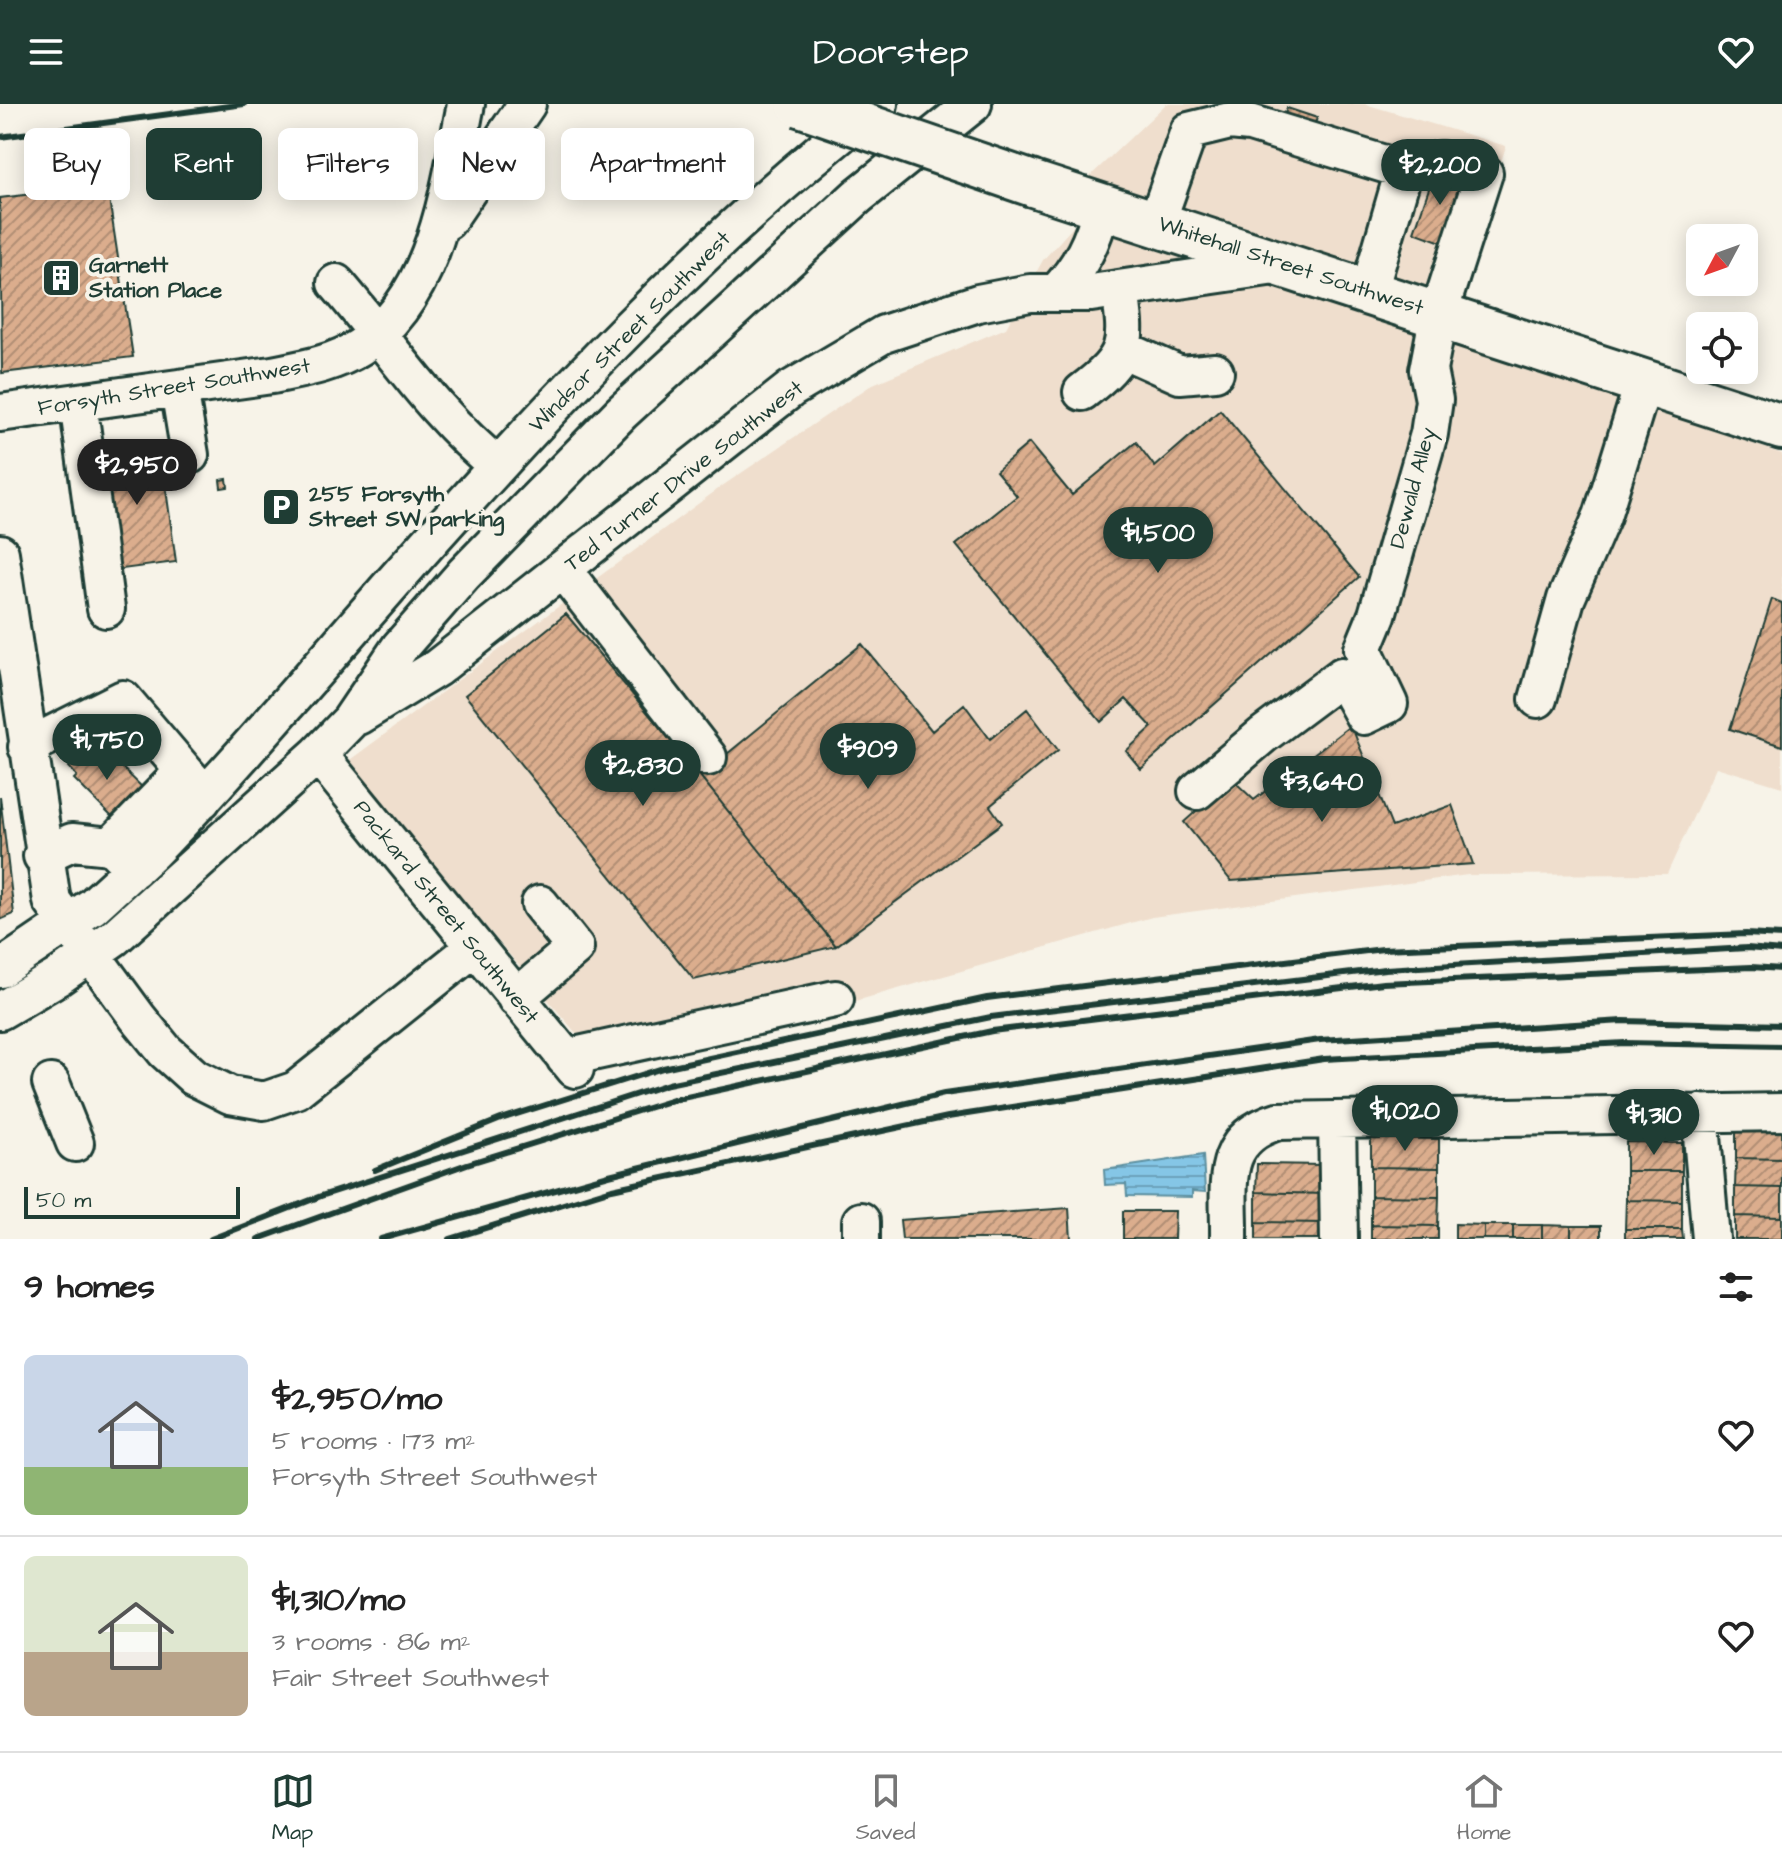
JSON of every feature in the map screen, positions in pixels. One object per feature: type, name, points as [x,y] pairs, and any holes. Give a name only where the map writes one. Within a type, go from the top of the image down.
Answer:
[{"type":"main road","name":"Whitehall Street Southwest","points":[[800,104],[1033,184],[1782,425]]},
{"type":"street","name":"Forsyth Street Southwest","points":[[0,413],[308,368],[341,357],[379,332],[408,297],[433,243],[466,104]]},
{"type":"street","points":[[433,243],[527,104]]},
{"type":"street","name":"Windsor Street Southwest","points":[[193,786],[397,578],[584,372],[670,286],[806,161],[879,104]]},
{"type":"street","name":"Ted Turner Drive Southwest","points":[[0,1011],[91,955],[172,887],[318,754],[350,721],[400,647],[535,499],[621,413],[858,196],[973,104]]},
{"type":"street","points":[[1156,224],[1189,131],[1230,121],[1250,123],[1404,170],[1369,291]]},
{"type":"street","name":"Dewald Alley","points":[[1197,791],[1263,735],[1342,676],[1364,716],[1389,704],[1363,649],[1377,615],[1429,434],[1434,400],[1428,370],[1439,313],[1484,173],[1441,160],[1404,170]]},
{"type":"street","points":[[1056,293],[1072,276],[1093,242],[1102,206]]},
{"type":"street","name":"Ted Turner Drive Southwest","points":[[350,721],[437,668],[791,389],[872,341],[928,318],[978,303],[1030,293],[1120,289],[1286,264]]},
{"type":"street","points":[[336,283],[379,332],[450,426],[498,466]]},
{"type":"street","points":[[1082,392],[1110,371],[1127,338],[1120,289]]},
{"type":"street","points":[[1122,349],[1180,375],[1215,372]]},
{"type":"street","points":[[1538,699],[1566,599],[1602,516],[1644,381]]},
{"type":"street","points":[[179,388],[190,455]]},
{"type":"street","points":[[78,402],[106,609]]},
{"type":"street","points":[[0,553],[11,708],[27,747],[42,856],[52,901],[165,1051],[194,1077],[230,1095],[264,1101],[296,1090],[475,947]]},
{"type":"street","points":[[563,570],[708,757]]},
{"type":"street","points":[[0,969],[69,924],[122,858],[193,786],[123,699],[27,747]]},
{"type":"street","name":"Packard Street Southwest","points":[[318,754],[570,1064],[835,999]]},
{"type":"street","points":[[42,856],[72,842],[122,858]]},
{"type":"street","points":[[516,998],[575,948],[540,904]]},
{"type":"street","points":[[51,1083],[75,1143]]},
{"type":"street","points":[[1229,1239],[1229,1169],[1240,1143],[1263,1125],[1278,1121],[1782,1112]]},
{"type":"street","points":[[1700,1113],[1711,1239]]},
{"type":"street","points":[[1337,1120],[1339,1239]]},
{"type":"shaded area","points":[[1166,104],[1365,104],[1506,146],[1455,309],[1086,180]]},
{"type":"shaded area","points":[[1081,218],[1455,337],[1782,454],[1782,787],[1716,767],[1667,874],[1468,875],[1152,917],[608,1071],[347,762],[725,484],[873,384],[1006,328],[1043,260]]},
{"type":"water","points":[[1203,1155],[1205,1192],[1192,1191],[1192,1197],[1127,1196],[1126,1184],[1105,1185],[1104,1170]]},
{"type":"building","points":[[1287,108],[1317,118],[1311,135],[1281,126]]},
{"type":"building","points":[[1435,171],[1465,181],[1444,243],[1414,232]]},
{"type":"building","name":"Garnett Station Place","points":[[24,195],[24,200],[109,200],[133,357],[2,373],[0,198]]},
{"type":"building","points":[[1220,410],[1359,577],[1141,769],[1126,751],[1152,727],[1126,699],[1101,722],[956,545],[1017,496],[996,471],[1029,443],[1072,495],[1136,442],[1155,467]]},
{"type":"building","points":[[155,442],[160,445],[176,562],[115,570],[99,452],[134,446],[141,448]]},
{"type":"building","points":[[227,479],[228,487],[221,488],[220,480]]},
{"type":"building","points":[[1772,599],[1782,603],[1782,746],[1730,729]]},
{"type":"building","points":[[566,614],[836,946],[694,980],[465,695]]},
{"type":"building","points":[[862,644],[932,731],[964,704],[990,739],[1027,709],[1058,750],[990,806],[1002,823],[836,946],[700,776]]},
{"type":"building","points":[[1351,725],[1392,827],[1452,805],[1473,864],[1231,881],[1184,822],[1232,779],[1254,800]]},
{"type":"building","points":[[95,741],[147,792],[117,822],[74,779],[77,776],[69,767]]},
{"type":"building","points":[[0,796],[14,914],[0,920]]},
{"type":"building","points":[[1736,1129],[1782,1130],[1782,1159],[1736,1158]]},
{"type":"building","points":[[1371,1138],[1439,1139],[1439,1168],[1371,1167]]},
{"type":"building","points":[[1626,1142],[1682,1143],[1682,1171],[1626,1171]]},
{"type":"building","points":[[1736,1158],[1782,1159],[1782,1188],[1735,1187]]},
{"type":"building","points":[[1257,1164],[1324,1165],[1324,1194],[1256,1192]]},
{"type":"building","points":[[1371,1167],[1439,1168],[1439,1197],[1371,1196]]},
{"type":"building","points":[[1626,1171],[1682,1171],[1682,1201],[1626,1200]]},
{"type":"building","points":[[1735,1187],[1782,1188],[1782,1217],[1735,1216]]},
{"type":"building","points":[[1256,1192],[1324,1194],[1323,1223],[1256,1222]]},
{"type":"building","points":[[1371,1196],[1439,1197],[1438,1226],[1371,1225]]},
{"type":"building","points":[[1626,1200],[1682,1201],[1682,1229],[1625,1229]]},
{"type":"building","points":[[1069,1208],[1071,1239],[902,1239],[900,1220]]},
{"type":"building","points":[[1123,1211],[1175,1211],[1174,1239],[1123,1239]]},
{"type":"building","points":[[1735,1216],[1782,1217],[1782,1239],[1735,1239]]},
{"type":"building","points":[[1256,1222],[1323,1223],[1323,1239],[1256,1239]]},
{"type":"building","points":[[1455,1224],[1484,1225],[1484,1239],[1455,1239]]},
{"type":"building","points":[[1371,1225],[1438,1226],[1438,1239],[1371,1239]]},
{"type":"building","points":[[1484,1225],[1513,1225],[1513,1239],[1484,1239]]},
{"type":"building","points":[[1513,1225],[1542,1225],[1542,1239],[1513,1239]]},
{"type":"building","points":[[1542,1225],[1571,1226],[1571,1239],[1542,1239]]},
{"type":"building","points":[[1571,1226],[1601,1226],[1601,1239],[1571,1239]]},
{"type":"building","points":[[1625,1229],[1682,1229],[1683,1239],[1625,1239]]},
{"type":"railway","points":[[0,137],[244,104]]},
{"type":"railway","points":[[375,1170],[501,1119],[663,1068],[987,998],[1383,949],[1746,934],[1782,936]]},
{"type":"railway","points":[[211,1239],[321,1196],[668,1084],[991,1017],[1385,969],[1747,948],[1782,951]]},
{"type":"railway","points":[[258,1239],[467,1164],[673,1100],[992,1031],[1383,983],[1751,967],[1782,969]]},
{"type":"railway","points":[[381,1239],[609,1175],[944,1094],[1320,1040],[1623,1021],[1782,1025]]},
{"type":"railway","points":[[450,1239],[612,1189],[948,1117],[1324,1059],[1625,1043],[1782,1046]]},
{"type":"place","name":"Garnett Station Place","points":[[61,278]]},
{"type":"place","name":"255 Forsyth Street SW parking","points":[[281,507]]}]
